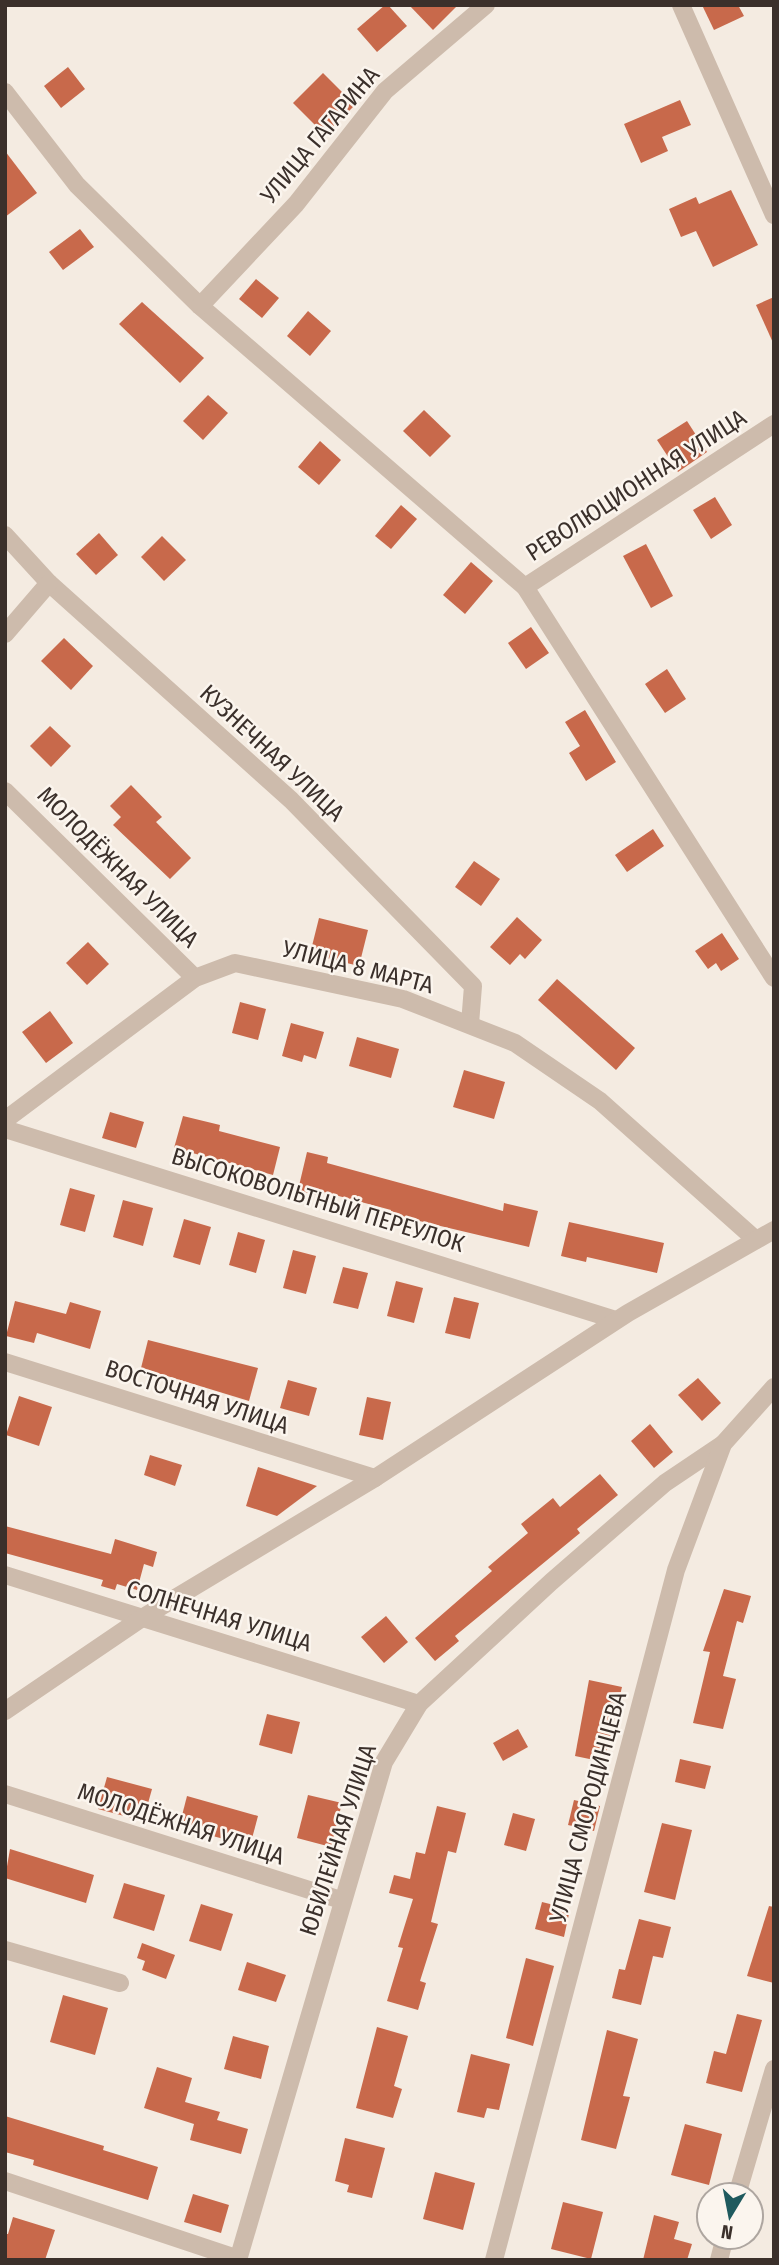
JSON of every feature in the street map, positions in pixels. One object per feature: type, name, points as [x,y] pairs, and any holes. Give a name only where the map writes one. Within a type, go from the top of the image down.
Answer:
[{"type":"street","name":"УЛИЦА ГАГАРИНА","points":[[200,306],[296,204],[385,91],[486,5]]},
{"type":"street","points":[[681,5],[774,215]]},
{"type":"street","points":[[5,92],[77,185],[200,306],[525,587],[774,978]]},
{"type":"street","name":"РЕВОЛЮЦИОННАЯ УЛИЦА","points":[[525,587],[774,424]]},
{"type":"street","name":"КУЗНЕЧНАЯ УЛИЦА","points":[[5,535],[49,583],[291,800],[473,986],[470,1024]]},
{"type":"street","points":[[5,634],[49,583]]},
{"type":"street","name":"МОЛОДЁЖНАЯ УЛИЦА","points":[[5,791],[195,978]]},
{"type":"street","name":"УЛИЦА 8 МАРТА","points":[[5,1120],[195,978],[235,963],[403,999],[515,1043],[600,1101],[756,1240]]},
{"type":"street","name":"ВЫСОКОВОЛЬТНЫЙ ПЕРЕУЛОК","points":[[5,1129],[616,1320]]},
{"type":"street","points":[[5,1711],[142,1618],[375,1478],[616,1320],[774,1230]]},
{"type":"street","name":"ВОСТОЧНАЯ УЛИЦА","points":[[5,1362],[375,1478]]},
{"type":"street","name":"УЛИЦА СМОРОДИНЦЕВА","points":[[494,2260],[676,1570],[723,1444],[774,1387]]},
{"type":"street","name":"ЮБИЛЕЙНАЯ УЛИЦА","points":[[239,2259],[341,1900],[384,1762],[419,1704],[551,1582],[655,1492],[723,1444]]},
{"type":"street","name":"СОЛНЕЧНАЯ УЛИЦА","points":[[5,1574],[419,1704]]},
{"type":"street","name":"МОЛОДЁЖНАЯ УЛИЦА","points":[[5,1794],[341,1900]]},
{"type":"street","points":[[5,1950],[120,1983]]},
{"type":"street","points":[[741,2181],[774,2069]]},
{"type":"street","points":[[5,2181],[239,2259]]},
{"type":"building","points":[[385,5],[407,26],[377,52],[357,29]]},
{"type":"building","points":[[409,5],[458,5],[433,30]]},
{"type":"building","points":[[702,5],[738,5],[744,16],[714,30]]},
{"type":"building","points":[[68,67],[85,89],[61,108],[44,86]]},
{"type":"building","points":[[323,73],[355,105],[325,135],[293,103]]},
{"type":"building","points":[[680,100],[691,125],[662,137],[668,151],[641,163],[624,124]]},
{"type":"building","points":[[5,151],[37,193],[5,217]]},
{"type":"building","points":[[731,190],[758,245],[713,267],[696,231],[681,237],[669,209],[696,197],[699,204]]},
{"type":"building","points":[[80,229],[94,247],[63,270],[49,252]]},
{"type":"building","points":[[256,279],[279,298],[262,318],[239,299]]},
{"type":"building","points":[[774,297],[774,345],[756,305]]},
{"type":"building","points":[[142,302],[204,358],[180,383],[119,324]]},
{"type":"building","points":[[308,311],[331,331],[310,356],[287,336]]},
{"type":"building","points":[[208,395],[228,413],[203,440],[183,421]]},
{"type":"building","points":[[424,410],[451,436],[430,457],[403,431]]},
{"type":"building","points":[[687,421],[707,452],[678,472],[657,440]]},
{"type":"building","points":[[320,441],[341,460],[319,485],[298,467]]},
{"type":"building","points":[[715,497],[732,525],[711,539],[693,510]]},
{"type":"building","points":[[401,505],[417,519],[391,549],[375,536]]},
{"type":"building","points":[[99,533],[118,555],[96,575],[76,554]]},
{"type":"building","points":[[162,536],[186,560],[164,581],[141,557]]},
{"type":"building","points":[[646,544],[673,596],[651,608],[623,556]]},
{"type":"building","points":[[471,562],[493,581],[465,614],[443,595]]},
{"type":"building","points":[[531,627],[549,653],[526,669],[508,643]]},
{"type":"building","points":[[64,638],[93,666],[71,690],[41,661]]},
{"type":"building","points":[[667,669],[686,699],[665,713],[645,684]]},
{"type":"building","points":[[585,710],[616,762],[586,781],[569,753],[580,746],[565,722]]},
{"type":"building","points":[[50,726],[71,746],[51,767],[30,746]]},
{"type":"building","points":[[131,785],[162,817],[156,822],[191,858],[170,879],[113,825],[121,817],[110,806]]},
{"type":"building","points":[[653,829],[664,846],[627,872],[615,855]]},
{"type":"building","points":[[474,861],[500,879],[481,906],[455,887]]},
{"type":"building","points":[[517,917],[542,940],[525,959],[520,954],[510,965],[490,947]]},
{"type":"building","points":[[319,918],[368,930],[359,966],[310,954]]},
{"type":"building","points":[[722,933],[739,959],[721,971],[716,963],[708,969],[695,951]]},
{"type":"building","points":[[88,942],[109,964],[87,985],[66,963]]},
{"type":"building","points":[[557,979],[635,1048],[616,1070],[538,1000]]},
{"type":"building","points":[[240,1002],[266,1009],[258,1040],[232,1033]]},
{"type":"building","points":[[50,1011],[73,1043],[46,1063],[22,1032]]},
{"type":"building","points":[[291,1023],[324,1032],[316,1059],[304,1055],[302,1062],[282,1056]]},
{"type":"building","points":[[357,1037],[399,1049],[391,1078],[349,1066]]},
{"type":"building","points":[[464,1070],[505,1082],[494,1119],[453,1107]]},
{"type":"building","points":[[110,1112],[144,1122],[136,1148],[102,1138]]},
{"type":"building","points":[[183,1116],[220,1125],[219,1131],[280,1147],[273,1175],[174,1148]]},
{"type":"building","points":[[307,1152],[328,1157],[327,1163],[503,1211],[504,1203],[538,1211],[529,1247],[390,1214],[391,1210],[320,1191],[319,1196],[298,1190]]},
{"type":"building","points":[[70,1188],[95,1195],[85,1232],[60,1225]]},
{"type":"building","points":[[123,1200],[153,1208],[143,1246],[113,1237]]},
{"type":"building","points":[[184,1219],[211,1227],[200,1265],[173,1257]]},
{"type":"building","points":[[569,1222],[664,1243],[657,1273],[587,1257],[586,1262],[561,1256]]},
{"type":"building","points":[[238,1232],[265,1240],[256,1273],[229,1265]]},
{"type":"building","points":[[293,1250],[316,1256],[306,1294],[283,1288]]},
{"type":"building","points":[[343,1267],[368,1273],[358,1309],[333,1303]]},
{"type":"building","points":[[396,1281],[423,1288],[414,1323],[387,1316]]},
{"type":"building","points":[[454,1297],[479,1303],[470,1339],[445,1333]]},
{"type":"building","points":[[15,1301],[66,1314],[70,1302],[101,1311],[90,1349],[37,1333],[34,1343],[6,1336]]},
{"type":"building","points":[[148,1340],[258,1368],[249,1401],[141,1368]]},
{"type":"building","points":[[698,1378],[721,1403],[702,1421],[678,1395]]},
{"type":"building","points":[[288,1380],[317,1388],[309,1416],[280,1408]]},
{"type":"building","points":[[19,1396],[52,1407],[39,1446],[6,1435]]},
{"type":"building","points":[[367,1397],[391,1402],[383,1440],[359,1435]]},
{"type":"building","points":[[650,1424],[673,1452],[654,1468],[631,1441]]},
{"type":"building","points":[[150,1455],[182,1465],[175,1486],[144,1475]]},
{"type":"building","points":[[258,1467],[317,1486],[277,1516],[246,1506]]},
{"type":"building","points":[[600,1474],[618,1495],[577,1529],[580,1533],[455,1636],[459,1641],[435,1661],[415,1638],[492,1571],[488,1567],[528,1533],[521,1524],[553,1498],[560,1507]]},
{"type":"building","points":[[5,1526],[111,1554],[115,1539],[157,1552],[153,1567],[144,1564],[137,1590],[117,1584],[115,1590],[101,1586],[103,1580],[5,1553]]},
{"type":"building","points":[[724,1589],[751,1596],[743,1623],[737,1621],[723,1676],[736,1679],[723,1729],[693,1723],[710,1652],[703,1651]]},
{"type":"building","points":[[386,1616],[408,1642],[384,1663],[361,1637]]},
{"type":"building","points":[[589,1680],[622,1687],[604,1762],[575,1756]]},
{"type":"building","points":[[267,1714],[300,1722],[292,1754],[259,1745]]},
{"type":"building","points":[[518,1729],[528,1747],[503,1761],[493,1743]]},
{"type":"building","points":[[680,1759],[711,1766],[705,1789],[675,1782]]},
{"type":"building","points":[[107,1777],[152,1789],[143,1821],[98,1809]]},
{"type":"building","points":[[308,1795],[342,1803],[331,1847],[297,1838]]},
{"type":"building","points":[[187,1796],[258,1816],[250,1846],[179,1827]]},
{"type":"building","points":[[574,1800],[600,1806],[594,1831],[568,1825]]},
{"type":"building","points":[[437,1806],[466,1813],[456,1853],[448,1851],[431,1922],[438,1924],[420,1981],[426,1983],[418,2010],[387,2001],[403,1948],[398,1947],[413,1899],[389,1893],[394,1875],[410,1879],[416,1852],[425,1854]]},
{"type":"building","points":[[513,1813],[535,1819],[526,1851],[504,1845]]},
{"type":"building","points":[[662,1823],[692,1830],[675,1900],[644,1892]]},
{"type":"building","points":[[10,1849],[94,1875],[86,1903],[5,1878]]},
{"type":"building","points":[[124,1883],[165,1895],[154,1931],[113,1918]]},
{"type":"building","points":[[542,1902],[570,1909],[564,1937],[535,1929]]},
{"type":"building","points":[[201,1904],[233,1914],[221,1951],[189,1941]]},
{"type":"building","points":[[769,1906],[774,1907],[774,1983],[747,1976]]},
{"type":"building","points":[[639,1919],[671,1927],[663,1958],[653,1956],[641,2005],[612,1998],[619,1969],[625,1970]]},
{"type":"building","points":[[142,1943],[175,1955],[166,1979],[142,1970],[145,1961],[137,1958]]},
{"type":"building","points":[[526,1958],[554,1966],[533,2046],[506,2038]]},
{"type":"building","points":[[247,1962],[286,1975],[276,2002],[238,1990]]},
{"type":"building","points":[[63,1995],[108,2008],[95,2055],[50,2042]]},
{"type":"building","points":[[737,2014],[762,2020],[742,2092],[706,2083],[714,2051],[726,2054]]},
{"type":"building","points":[[377,2027],[408,2036],[394,2086],[402,2089],[393,2118],[356,2108]]},
{"type":"building","points":[[607,2030],[638,2039],[623,2096],[630,2097],[616,2149],[581,2140]]},
{"type":"building","points":[[233,2036],[269,2046],[261,2079],[224,2069]]},
{"type":"building","points":[[471,2054],[510,2064],[499,2110],[487,2108],[484,2118],[457,2112]]},
{"type":"building","points":[[157,2067],[192,2078],[185,2102],[220,2112],[217,2120],[248,2129],[241,2154],[190,2140],[194,2124],[144,2108]]},
{"type":"building","points":[[5,2116],[104,2146],[103,2150],[158,2167],[148,2200],[33,2165],[34,2160],[5,2152]]},
{"type":"building","points":[[685,2124],[722,2134],[710,2181],[695,2181],[671,2175]]},
{"type":"building","points":[[345,2138],[385,2148],[372,2198],[347,2192],[349,2185],[335,2181]]},
{"type":"building","points":[[435,2172],[475,2183],[463,2230],[423,2219]]},
{"type":"building","points":[[193,2194],[229,2205],[221,2233],[184,2222]]},
{"type":"building","points":[[563,2202],[603,2212],[591,2259],[551,2249]]},
{"type":"building","points":[[654,2215],[679,2222],[674,2239],[692,2244],[687,2260],[643,2260]]},
{"type":"building","points":[[13,2217],[55,2230],[45,2260],[5,2260],[5,2234],[8,2234]]}]
